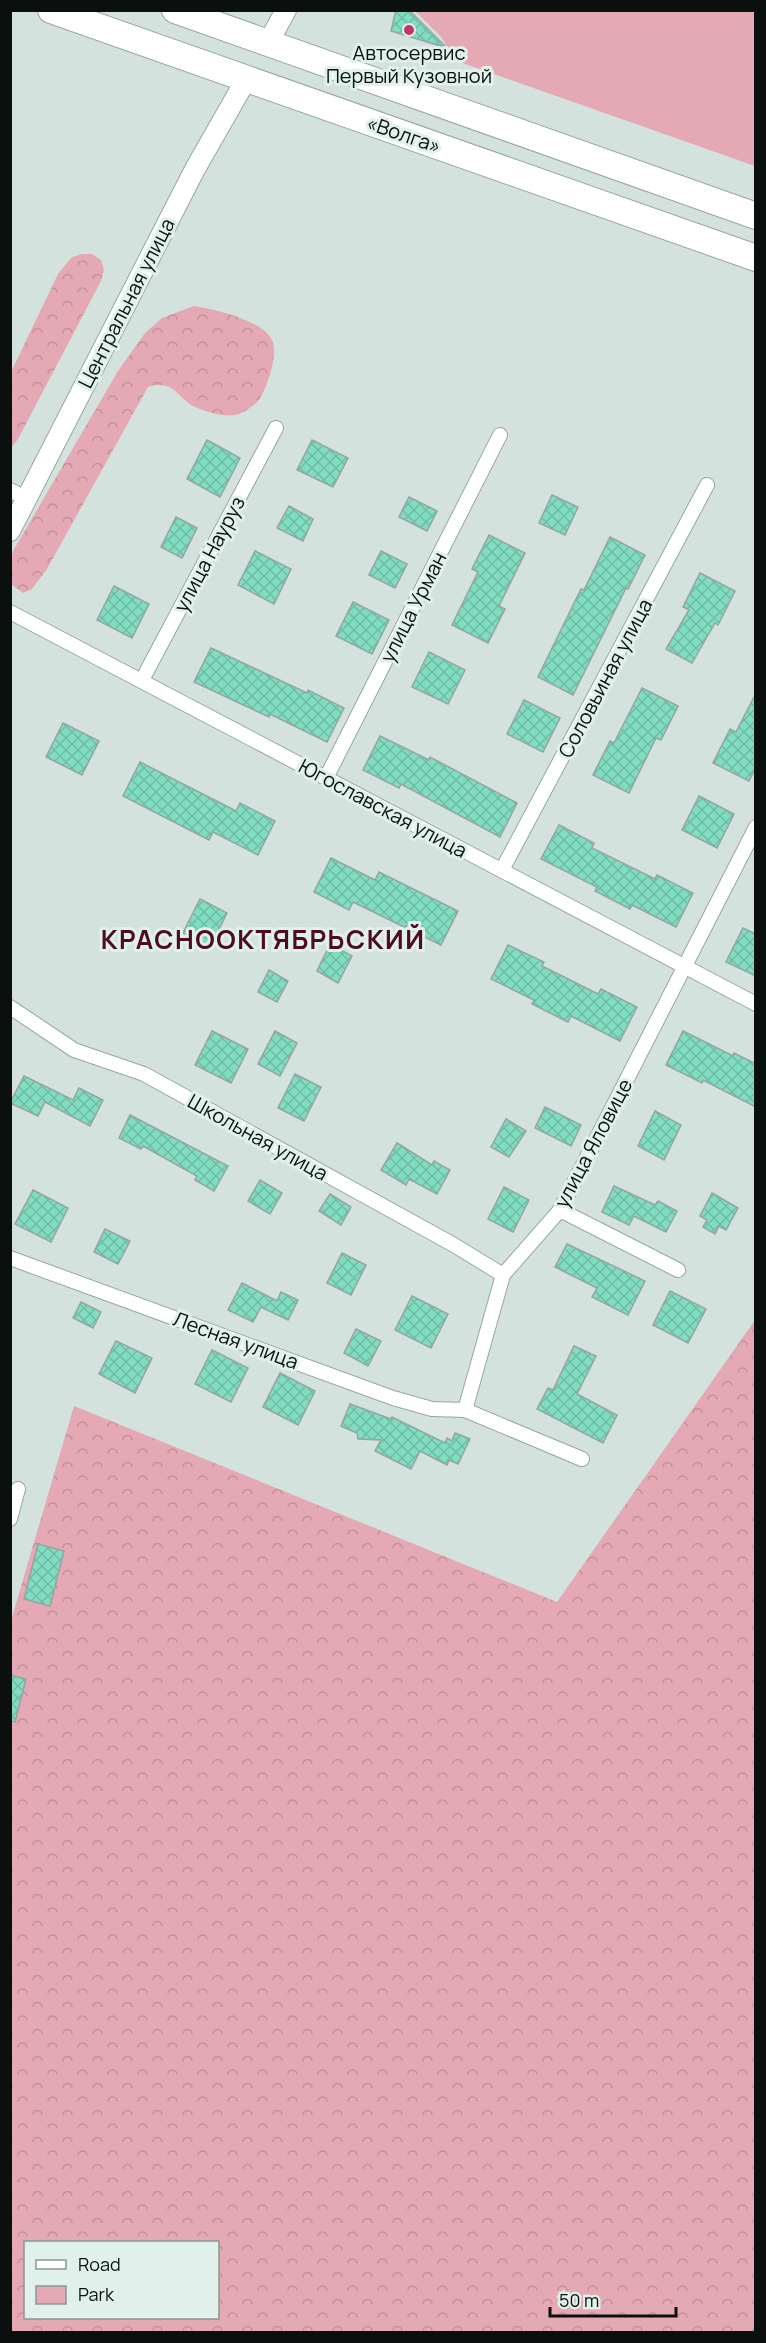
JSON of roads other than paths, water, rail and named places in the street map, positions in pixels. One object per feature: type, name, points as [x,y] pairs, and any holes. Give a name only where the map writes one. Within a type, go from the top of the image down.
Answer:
[{"type":"highway","name":"«Волга»","points":[[51,10],[756,258]]},
{"type":"highway","name":"«Волга»","points":[[175,10],[756,216]]},
{"type":"highway","points":[[247,78],[268,43]]},
{"type":"street","points":[[268,43],[286,10]]},
{"type":"street","name":"Центральная улица","points":[[10,531],[19,495],[195,168],[247,78]]},
{"type":"street","name":"улица Науруз","points":[[142,680],[276,428]]},
{"type":"street","name":"улица Урман","points":[[326,778],[500,435]]},
{"type":"street","name":"Соловьиная улица","points":[[502,870],[707,485]]},
{"type":"street","name":"Югославская улица","points":[[10,612],[756,1004]]},
{"type":"street","name":"улица Яловице","points":[[465,1410],[503,1275],[560,1210],[756,826]]},
{"type":"street","name":"Школьная улица","points":[[10,1007],[74,1050],[144,1074],[454,1245],[503,1275]]},
{"type":"street","points":[[560,1210],[678,1270]]},
{"type":"street","name":"Лесная улица","points":[[10,1258],[393,1398],[432,1409],[465,1410]]},
{"type":"street","points":[[465,1410],[582,1459]]},
{"type":"street","points":[[10,1520],[18,1489]]},
{"type":"place","name":"Автосервис Первый Кузовной","points":[[409,30]]},
{"type":"district","name":"КРАСНООКТЯБРЬСКИЙ","points":[[263,939]]}]
